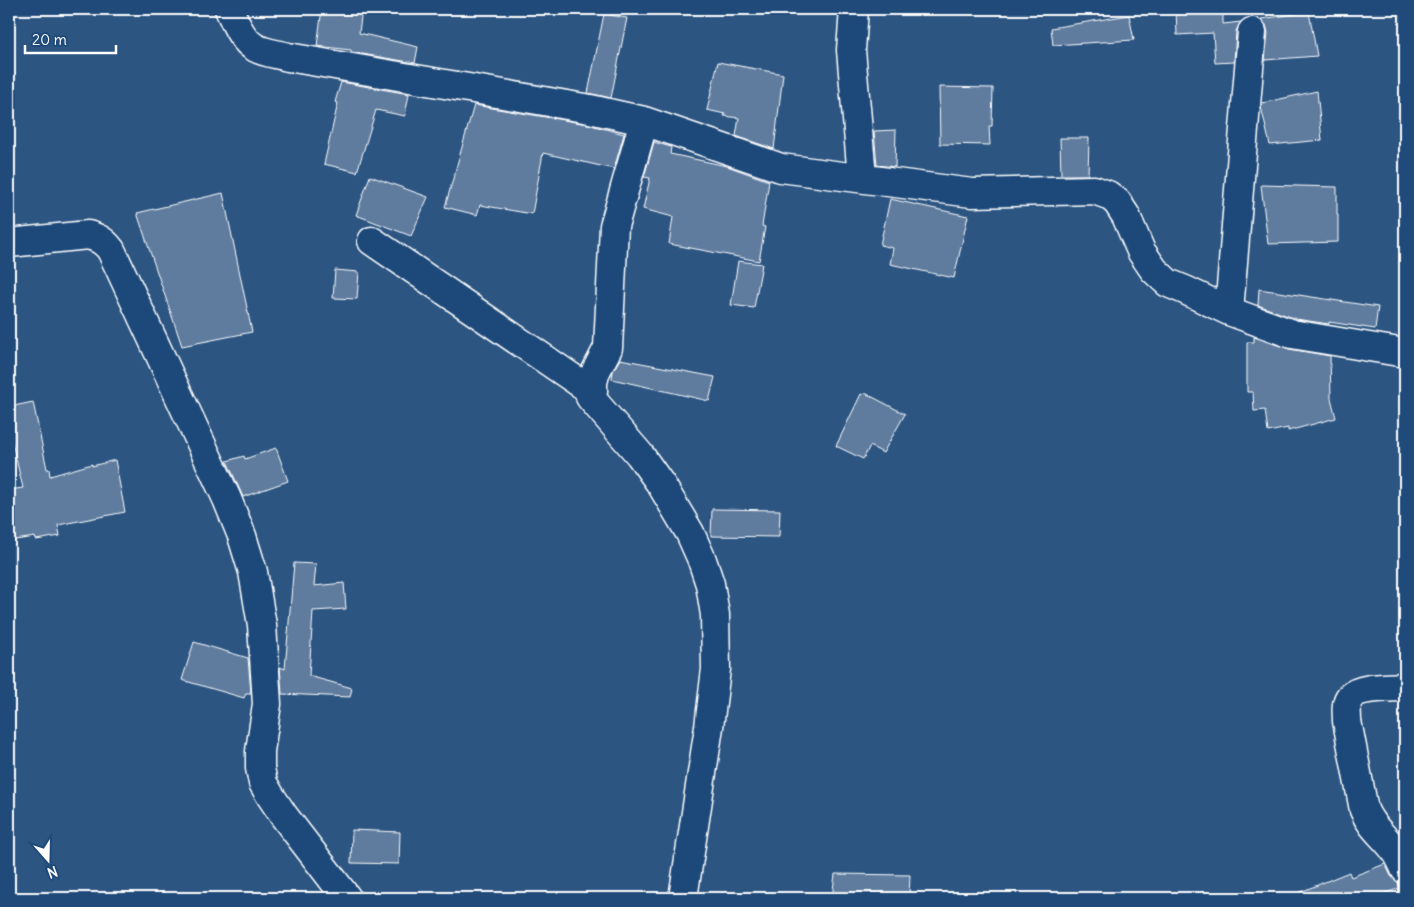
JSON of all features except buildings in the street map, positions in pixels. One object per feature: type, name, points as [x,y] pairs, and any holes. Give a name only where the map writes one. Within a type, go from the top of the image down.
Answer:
[{"type":"street","points":[[229,9],[240,32],[250,44],[265,52],[590,109],[644,121],[781,168],[862,177],[972,193],[1094,190],[1108,195],[1117,202],[1126,216],[1141,251],[1154,270],[1168,283],[1228,311],[1292,334],[1405,353]]},
{"type":"street","points":[[854,9],[851,50],[862,177]]},
{"type":"street","points":[[1228,311],[1252,32]]},
{"type":"street","points":[[644,121],[614,226],[608,348],[596,371],[593,392],[590,397],[640,455],[662,486],[690,533],[710,584],[715,615],[716,669],[709,727],[682,898]]},
{"type":"street","points":[[9,243],[88,235],[105,242],[111,250],[227,499],[242,536],[253,572],[262,625],[267,689],[267,704],[260,751],[260,768],[263,784],[284,816],[348,898]]},
{"type":"street","points":[[372,241],[593,392]]},
{"type":"street","points":[[1405,687],[1374,688],[1356,693],[1350,697],[1347,710],[1347,721],[1364,810],[1372,826],[1394,848],[1405,869]]}]
